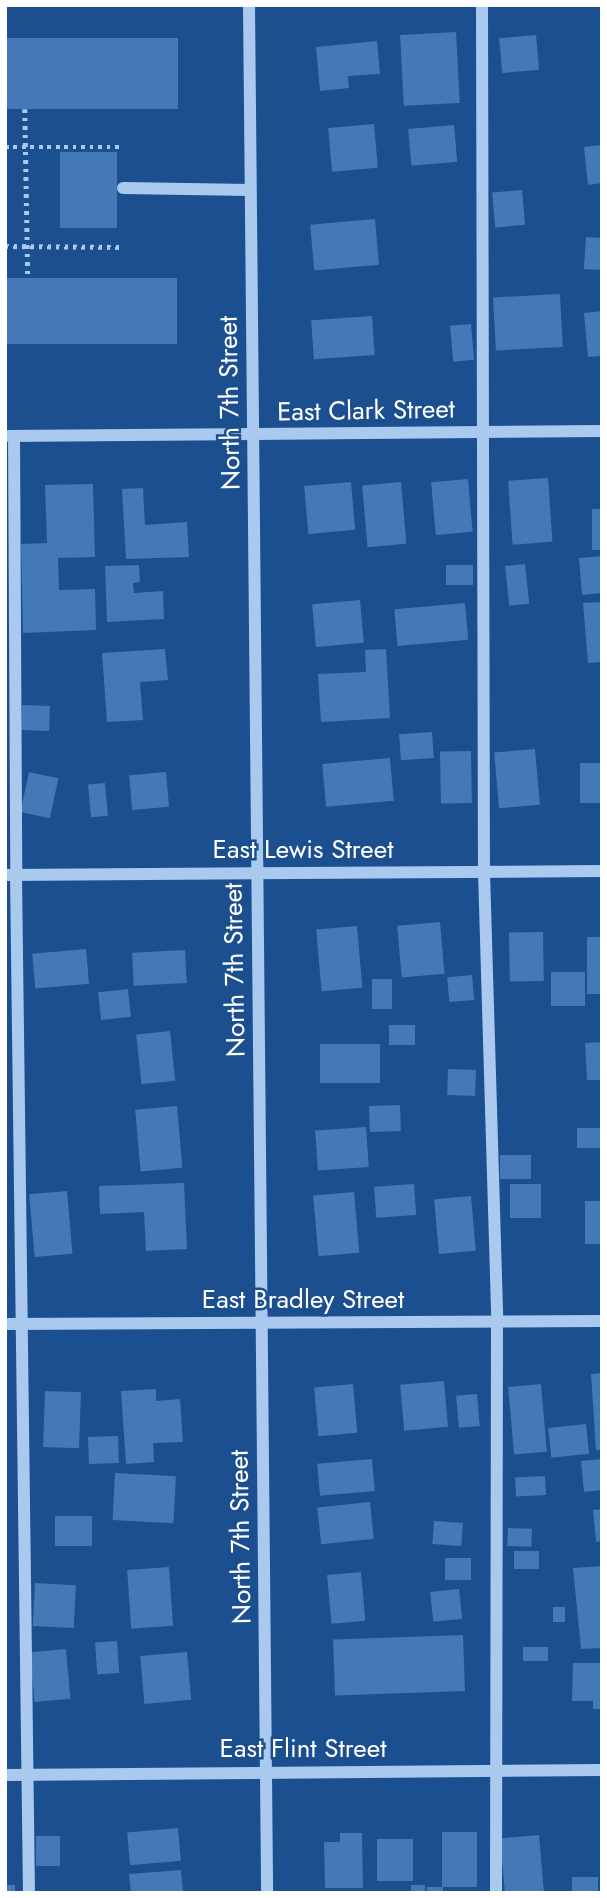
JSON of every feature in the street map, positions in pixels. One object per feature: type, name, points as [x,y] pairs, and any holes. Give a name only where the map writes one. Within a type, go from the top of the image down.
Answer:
[{"type":"street","name":"North 7th Street","points":[[249,5],[267,1893]]},
{"type":"street","points":[[482,5],[484,872],[496,1321],[496,1893]]},
{"type":"street","points":[[123,188],[250,190]]},
{"type":"street","name":"East Clark Street","points":[[10,436],[602,431]]},
{"type":"street","points":[[10,436],[10,875],[21,1324],[29,1893]]},
{"type":"street","name":"East Lewis Street","points":[[10,875],[602,872]]},
{"type":"street","name":"East Bradley Street","points":[[5,1324],[602,1321]]},
{"type":"street","name":"East Flint Street","points":[[5,1775],[602,1770]]},
{"type":"path","points":[[25,109],[28,278]]},
{"type":"path","points":[[5,147],[123,147]]},
{"type":"path","points":[[5,246],[123,247]]},
{"type":"building","points":[[456,32],[460,103],[404,106],[400,35]]},
{"type":"building","points":[[536,35],[539,70],[502,73],[499,38]]},
{"type":"building","points":[[5,38],[178,38],[178,109],[5,109]]},
{"type":"building","points":[[377,41],[380,74],[348,76],[349,88],[320,91],[316,47]]},
{"type":"building","points":[[374,124],[378,168],[332,172],[328,128]]},
{"type":"building","points":[[454,125],[457,162],[411,166],[408,129]]},
{"type":"building","points":[[602,145],[602,183],[588,185],[584,147]]},
{"type":"building","points":[[60,152],[117,152],[117,228],[60,228]]},
{"type":"building","points":[[522,190],[525,225],[495,227],[492,193]]},
{"type":"building","points":[[375,219],[379,265],[314,270],[310,225]]},
{"type":"building","points":[[586,237],[602,238],[600,270],[584,269]]},
{"type":"building","points":[[5,278],[177,278],[177,344],[5,344]]},
{"type":"building","points":[[560,294],[563,347],[496,350],[493,298]]},
{"type":"building","points":[[602,311],[602,356],[588,357],[584,313]]},
{"type":"building","points":[[372,316],[375,355],[314,359],[311,320]]},
{"type":"building","points":[[471,324],[474,360],[453,362],[450,326]]},
{"type":"building","points":[[548,478],[552,542],[513,545],[508,481]]},
{"type":"building","points":[[468,479],[473,532],[436,535],[431,482]]},
{"type":"building","points":[[351,482],[355,530],[308,534],[304,486]]},
{"type":"building","points":[[401,482],[406,544],[368,547],[362,485]]},
{"type":"building","points":[[93,484],[95,557],[58,558],[59,590],[95,589],[96,630],[23,633],[21,544],[47,543],[45,485]]},
{"type":"building","points":[[143,488],[145,525],[187,522],[189,557],[126,559],[122,489]]},
{"type":"building","points":[[592,509],[602,509],[602,550],[592,550]]},
{"type":"building","points":[[602,556],[602,593],[582,595],[579,558]]},
{"type":"building","points":[[525,564],[529,604],[509,606],[505,566]]},
{"type":"building","points":[[139,565],[140,582],[133,583],[134,593],[163,591],[164,619],[107,622],[105,566]]},
{"type":"building","points":[[446,565],[473,565],[473,585],[446,585]]},
{"type":"building","points":[[360,600],[364,643],[316,647],[312,604]]},
{"type":"building","points":[[602,602],[602,662],[588,663],[583,603]]},
{"type":"building","points":[[465,603],[468,640],[397,646],[394,609]]},
{"type":"building","points":[[165,649],[168,680],[140,682],[143,720],[107,722],[102,653]]},
{"type":"building","points":[[386,649],[390,718],[321,722],[318,674],[366,672],[365,650]]},
{"type":"building","points":[[22,705],[50,706],[49,731],[21,730]]},
{"type":"building","points":[[432,732],[434,758],[401,760],[399,734]]},
{"type":"building","points":[[535,749],[540,805],[499,808],[494,753]]},
{"type":"building","points":[[471,751],[472,803],[441,804],[440,752]]},
{"type":"building","points":[[390,758],[394,801],[326,807],[322,764]]},
{"type":"building","points":[[580,763],[602,763],[602,803],[580,803]]},
{"type":"building","points":[[29,772],[58,778],[50,818],[20,812]]},
{"type":"building","points":[[166,772],[169,807],[132,810],[129,775]]},
{"type":"building","points":[[105,783],[108,816],[91,817],[88,784]]},
{"type":"building","points":[[440,922],[445,974],[402,978],[397,926]]},
{"type":"building","points":[[357,926],[362,988],[322,991],[316,930]]},
{"type":"building","points":[[543,932],[544,981],[510,982],[509,933]]},
{"type":"building","points":[[587,937],[602,937],[602,994],[587,994]]},
{"type":"building","points":[[86,949],[89,984],[35,989],[32,954]]},
{"type":"building","points":[[185,950],[187,983],[134,986],[132,953]]},
{"type":"building","points":[[551,972],[585,972],[585,1006],[551,1006]]},
{"type":"building","points":[[472,975],[474,1000],[449,1002],[447,977]]},
{"type":"building","points":[[372,979],[392,979],[392,1009],[372,1009]]},
{"type":"building","points":[[128,989],[131,1017],[101,1020],[98,992]]},
{"type":"building","points":[[389,1025],[415,1025],[415,1045],[389,1045]]},
{"type":"building","points":[[170,1031],[175,1081],[141,1084],[136,1035]]},
{"type":"building","points":[[602,1042],[602,1080],[587,1080],[585,1043]]},
{"type":"building","points":[[320,1044],[380,1044],[380,1083],[320,1083]]},
{"type":"building","points":[[448,1069],[476,1070],[475,1096],[447,1095]]},
{"type":"building","points":[[400,1105],[401,1131],[370,1132],[369,1106]]},
{"type":"building","points":[[177,1106],[182,1168],[141,1171],[135,1110]]},
{"type":"building","points":[[366,1127],[369,1167],[318,1170],[315,1131]]},
{"type":"building","points":[[577,1128],[602,1128],[602,1148],[577,1148]]},
{"type":"building","points":[[500,1155],[531,1155],[531,1179],[500,1179]]},
{"type":"building","points":[[184,1183],[187,1249],[146,1251],[144,1212],[100,1214],[99,1186]]},
{"type":"building","points":[[414,1184],[416,1215],[376,1218],[374,1187]]},
{"type":"building","points":[[510,1184],[541,1184],[541,1218],[510,1218]]},
{"type":"building","points":[[67,1191],[72,1254],[35,1257],[29,1194]]},
{"type":"building","points":[[354,1192],[359,1253],[318,1256],[313,1196]]},
{"type":"building","points":[[471,1196],[476,1251],[439,1254],[434,1199]]},
{"type":"building","points":[[585,1201],[602,1201],[602,1244],[585,1244]]},
{"type":"building","points":[[602,1373],[602,1450],[596,1450],[591,1374]]},
{"type":"building","points":[[444,1381],[448,1427],[404,1431],[400,1385]]},
{"type":"building","points":[[353,1384],[357,1433],[318,1436],[314,1387]]},
{"type":"building","points":[[541,1384],[547,1452],[514,1455],[508,1387]]},
{"type":"building","points":[[156,1389],[156,1401],[180,1399],[183,1442],[153,1443],[154,1462],[126,1464],[121,1391]]},
{"type":"building","points":[[45,1391],[81,1392],[79,1448],[43,1447]]},
{"type":"building","points":[[477,1394],[480,1426],[459,1428],[456,1396]]},
{"type":"building","points":[[586,1424],[589,1454],[551,1458],[548,1428]]},
{"type":"building","points":[[118,1436],[119,1463],[89,1464],[88,1437]]},
{"type":"building","points":[[372,1459],[375,1491],[320,1496],[317,1464]]},
{"type":"building","points":[[602,1459],[602,1490],[584,1492],[581,1461]]},
{"type":"building","points":[[115,1473],[176,1476],[173,1523],[113,1520]]},
{"type":"building","points":[[545,1476],[546,1495],[516,1497],[515,1478]]},
{"type":"building","points":[[370,1502],[374,1539],[321,1544],[317,1508]]},
{"type":"building","points":[[602,1509],[602,1541],[596,1542],[593,1510]]},
{"type":"building","points":[[55,1516],[92,1516],[92,1546],[55,1546]]},
{"type":"building","points":[[434,1521],[463,1523],[461,1546],[432,1544]]},
{"type":"building","points":[[508,1528],[532,1529],[531,1547],[507,1546]]},
{"type":"building","points":[[514,1551],[539,1551],[539,1569],[514,1569]]},
{"type":"building","points":[[445,1558],[471,1558],[471,1580],[445,1580]]},
{"type":"building","points":[[602,1566],[602,1648],[581,1649],[573,1568]]},
{"type":"building","points":[[169,1567],[173,1626],[131,1629],[127,1570]]},
{"type":"building","points":[[361,1572],[365,1621],[331,1624],[327,1575]]},
{"type":"building","points":[[35,1583],[76,1585],[74,1628],[33,1626]]},
{"type":"building","points":[[459,1589],[462,1619],[433,1622],[430,1592]]},
{"type":"building","points":[[553,1607],[565,1607],[565,1622],[553,1622]]},
{"type":"building","points":[[463,1635],[465,1691],[335,1696],[333,1640]]},
{"type":"building","points":[[117,1641],[119,1673],[97,1674],[95,1643]]},
{"type":"building","points":[[523,1647],[548,1647],[548,1661],[523,1661]]},
{"type":"building","points":[[66,1649],[70,1699],[34,1702],[30,1652]]},
{"type":"building","points":[[187,1652],[191,1700],[144,1704],[140,1656]]},
{"type":"building","points":[[573,1663],[602,1663],[602,1709],[593,1709],[593,1701],[572,1701]]},
{"type":"building","points":[[178,1828],[181,1861],[130,1865],[127,1832]]},
{"type":"building","points":[[442,1832],[477,1832],[477,1887],[442,1887]]},
{"type":"building","points":[[340,1833],[362,1833],[363,1888],[325,1888],[324,1842],[340,1842]]},
{"type":"building","points":[[539,1835],[544,1892],[505,1893],[500,1838]]},
{"type":"building","points":[[36,1836],[60,1836],[60,1866],[36,1866]]},
{"type":"building","points":[[377,1839],[413,1839],[413,1881],[377,1881]]},
{"type":"building","points":[[181,1870],[183,1893],[131,1893],[129,1874]]},
{"type":"building","points":[[572,1877],[598,1877],[598,1893],[572,1893]]},
{"type":"building","points":[[5,1885],[15,1885],[15,1893],[5,1893]]},
{"type":"building","points":[[411,1885],[425,1885],[425,1893],[411,1893]]},
{"type":"building","points":[[427,1887],[443,1887],[443,1893],[427,1893]]}]
